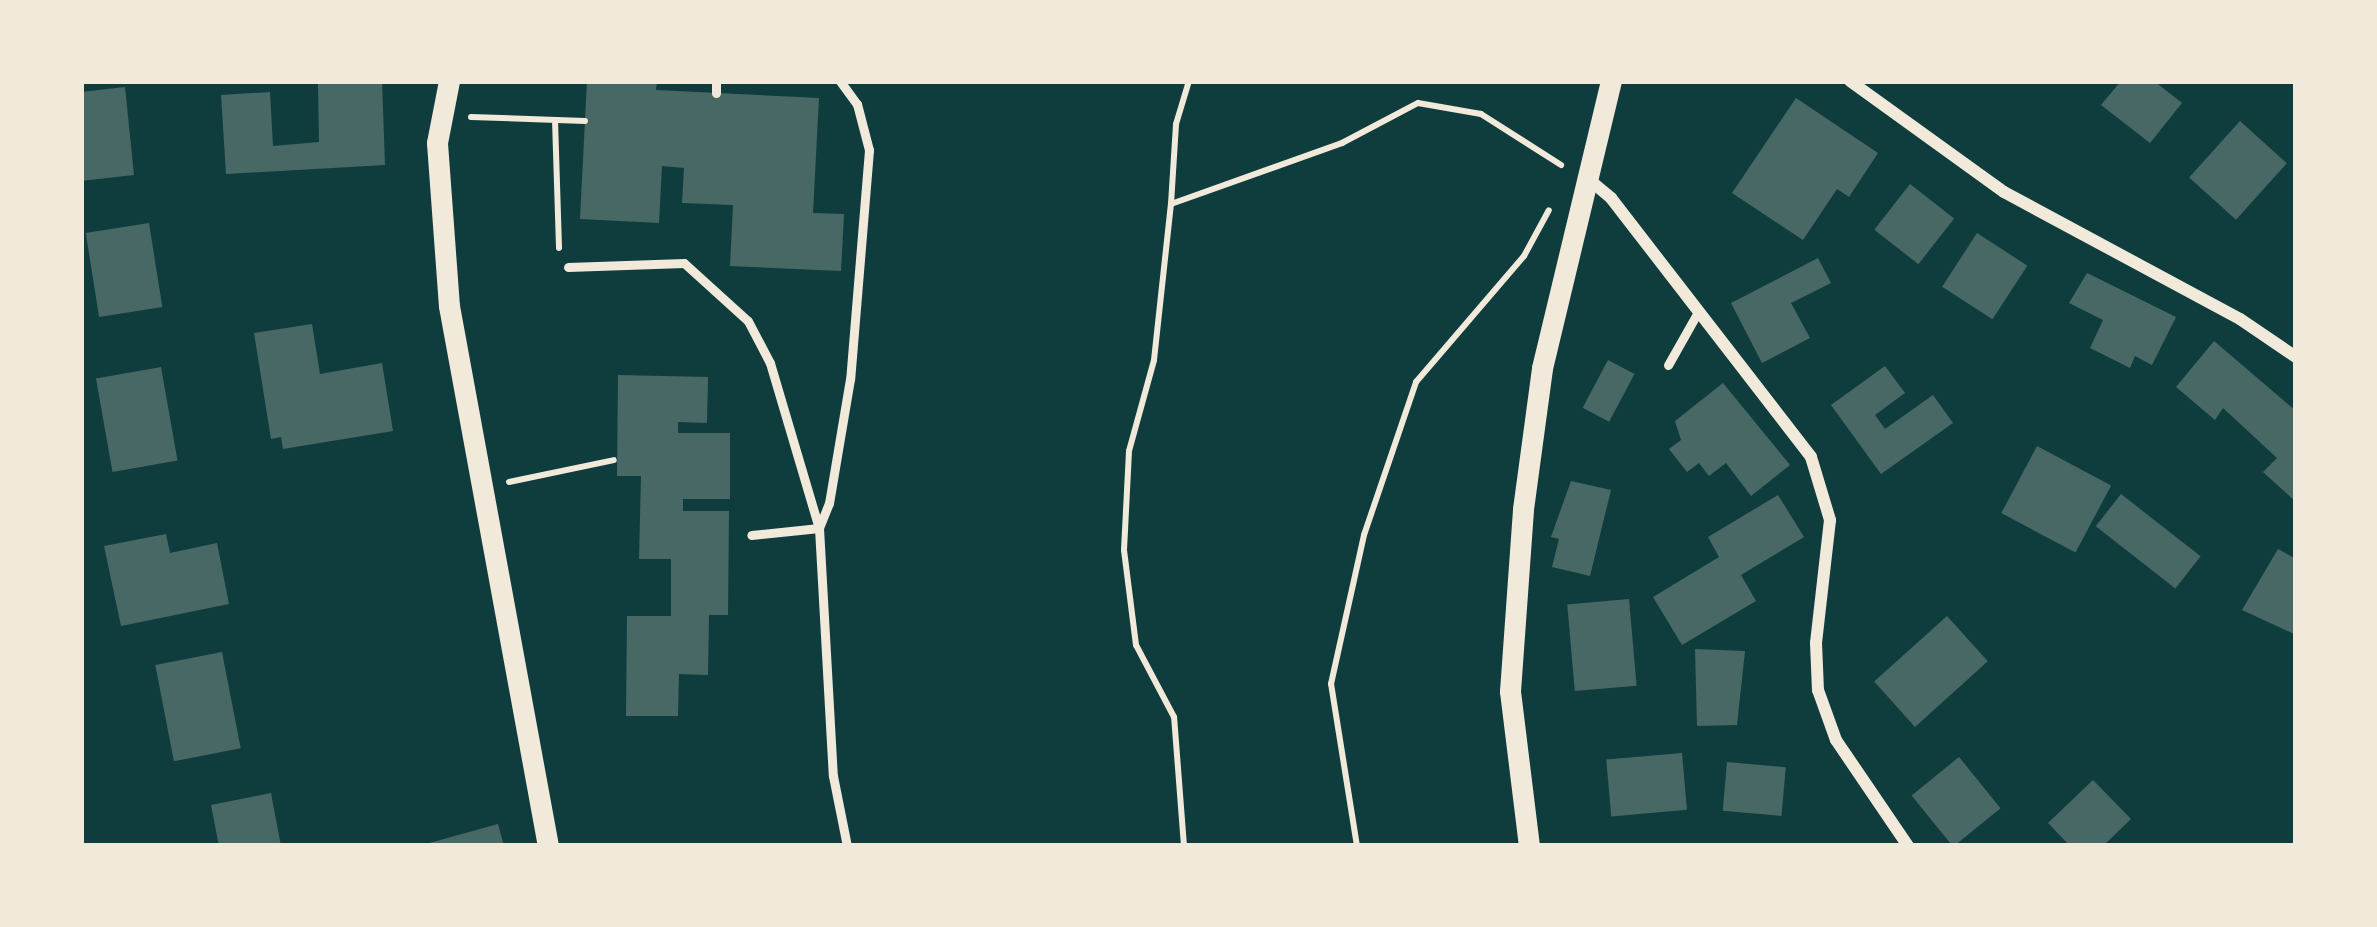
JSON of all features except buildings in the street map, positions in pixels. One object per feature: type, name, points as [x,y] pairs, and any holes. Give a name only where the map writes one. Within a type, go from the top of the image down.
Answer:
[{"type":"street","points":[[449,81],[437,143],[449,306],[548,846]]},
{"type":"street","points":[[1529,846],[1510,691],[1523,509],[1542,368],[1611,81]]},
{"type":"street","points":[[1850,81],[2004,192],[2240,319],[2296,357]]},
{"type":"street","points":[[1586,177],[1611,198],[1811,457],[1824,486],[1829,551],[1816,644],[1818,690],[1845,755],[1908,846]]},
{"type":"lane","points":[[819,528],[829,503],[850,379],[868,201],[867,134],[857,104],[841,81]]},
{"type":"lane","points":[[568,267],[684,263],[748,321],[770,363],[819,528],[832,776],[848,846]]},
{"type":"lane","points":[[1668,365],[1698,311]]},
{"type":"lane","points":[[752,535],[819,528]]},
{"type":"path","points":[[1184,846],[1174,717],[1136,645],[1124,550],[1129,452],[1154,360],[1176,124],[1189,81]]},
{"type":"path","points":[[1171,204],[1342,143],[1418,104],[1481,114],[1561,165]]},
{"type":"path","points":[[456,117],[585,121]]},
{"type":"path","points":[[555,120],[559,266],[568,267]]},
{"type":"path","points":[[1357,846],[1331,685],[1364,535],[1416,382],[1524,256],[1553,201]]},
{"type":"path","points":[[500,484],[614,460]]}]
